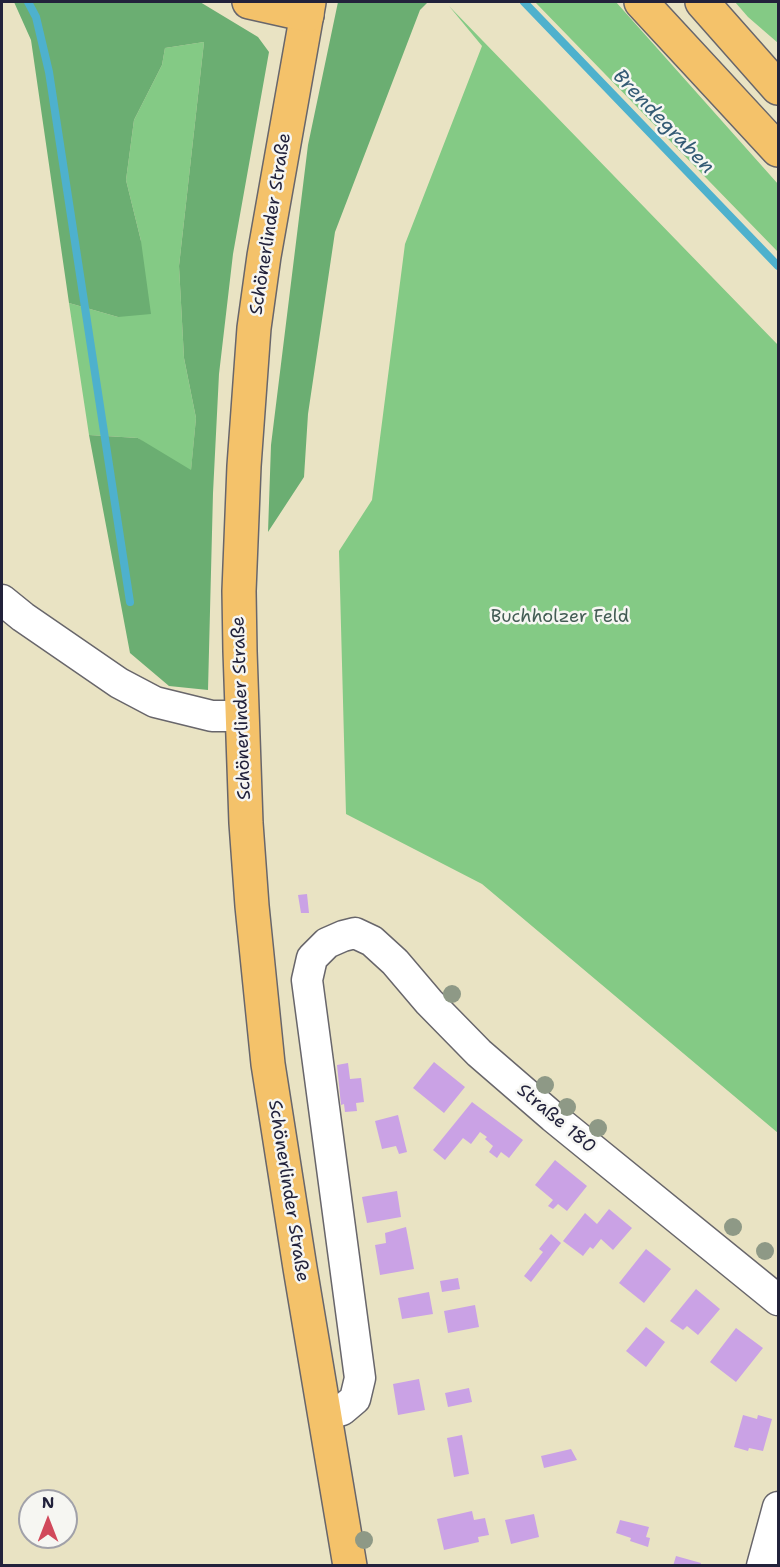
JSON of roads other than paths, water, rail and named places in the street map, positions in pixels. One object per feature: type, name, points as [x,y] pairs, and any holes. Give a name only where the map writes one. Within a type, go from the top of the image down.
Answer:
[{"type":"main road","points":[[249,2],[308,8]]},
{"type":"main road","points":[[641,2],[778,150]]},
{"type":"main road","points":[[702,2],[778,88]]},
{"type":"main road","points":[[711,2],[778,56]]},
{"type":"main road","name":"Schönerlinder Straße","points":[[308,8],[264,256],[254,328],[244,466],[239,591],[242,716],[252,906],[268,1064],[350,1566]]},
{"type":"street","points":[[2,600],[118,684],[155,702],[212,716],[242,716]]},
{"type":"street","name":"Straße 180","points":[[324,1414],[342,1410],[355,1399],[360,1378],[307,980],[312,958],[327,943],[343,936],[355,933],[372,941],[395,962],[429,1002],[487,1060],[553,1117],[778,1300]]},
{"type":"street","points":[[762,1566],[778,1507]]},
{"type":"waterway","points":[[28,2],[36,17],[49,72],[130,602]]},
{"type":"waterway","name":"Brendegraben","points":[[524,2],[778,266]]},
{"type":"park label","name":"Buchholzer Feld","points":[[560,617]]}]
